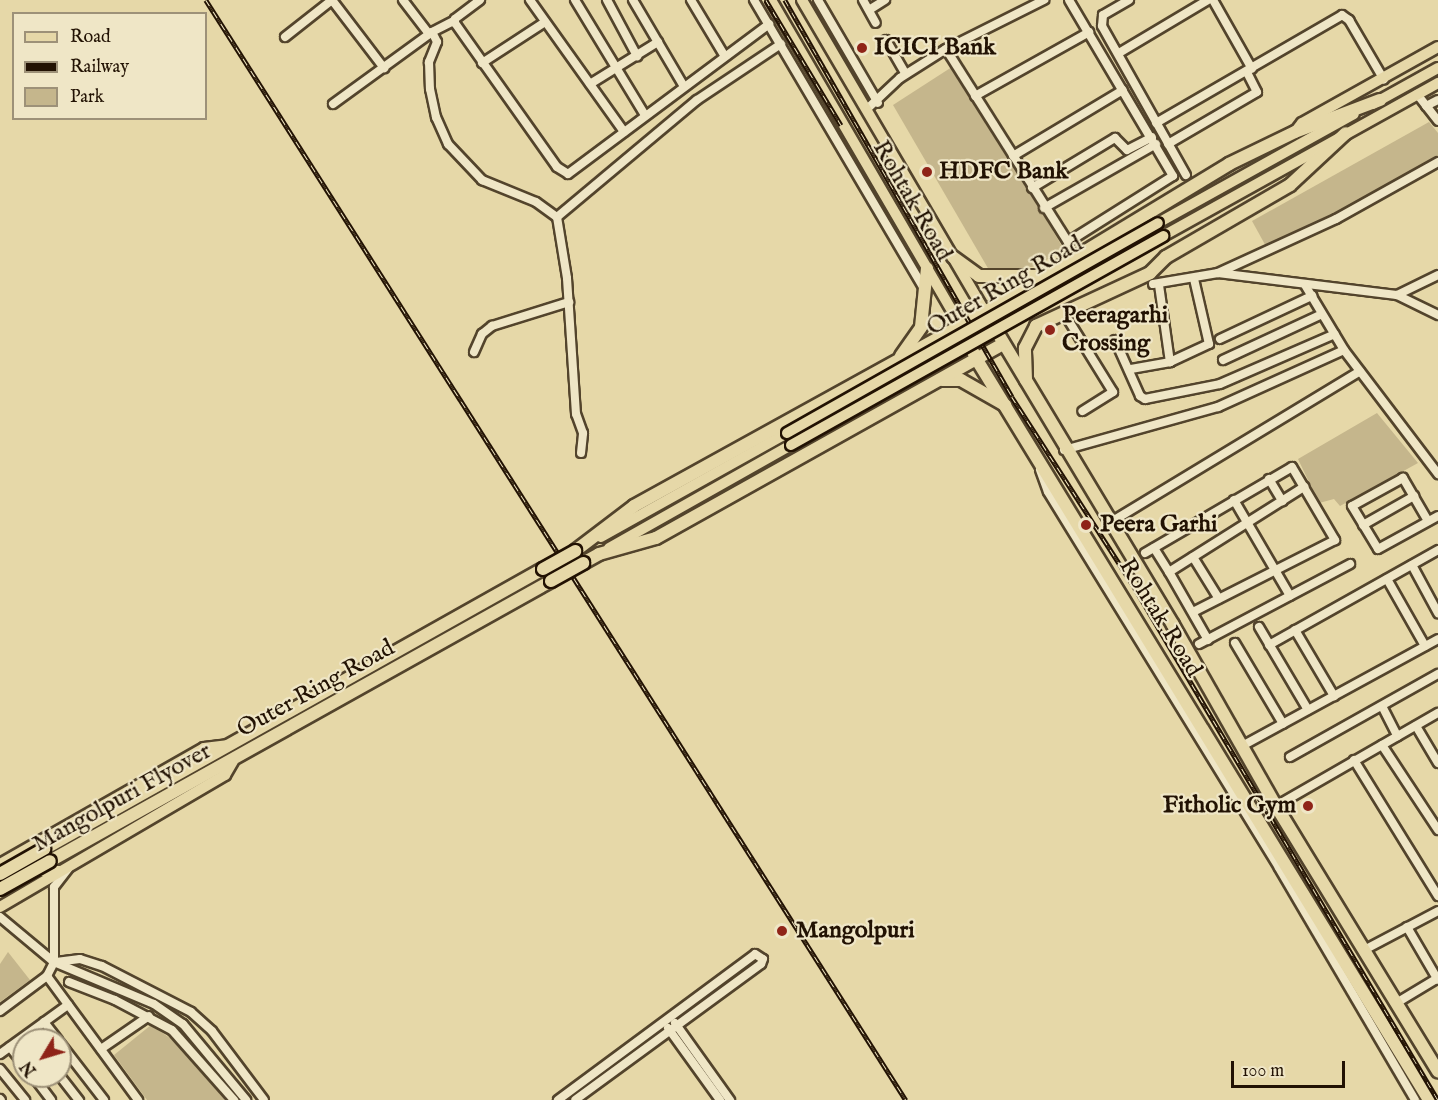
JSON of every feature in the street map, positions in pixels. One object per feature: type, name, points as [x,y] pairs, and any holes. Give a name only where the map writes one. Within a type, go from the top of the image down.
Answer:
[{"type":"highway","name":"Outer Ring Road","points":[[231,744],[575,551],[592,541],[634,506],[961,326],[1229,164],[1295,132],[1380,100]]},
{"type":"highway","points":[[1026,384],[1025,348],[1036,326],[1147,274],[1166,256],[1290,185],[1346,133]]},
{"type":"highway","points":[[953,256],[979,276],[1045,275]]},
{"type":"highway","points":[[899,360],[921,327],[927,295],[927,268]]},
{"type":"highway","name":"Rohtak Road","points":[[985,312],[1065,450],[1111,522],[1276,806],[1366,948],[1403,999],[1438,1071]]},
{"type":"highway","name":"Rohtak Road","points":[[961,326],[977,360],[1429,1100]]},
{"type":"highway","name":"Outer Ring Road","points":[[233,761],[599,554],[656,538],[1003,344]]},
{"type":"highway","points":[[884,369],[902,401]]},
{"type":"highway","points":[[939,380],[961,380],[1006,405]]},
{"type":"highway","name":"Mangolpuri Flyover","points":[[0,874],[231,744]]},
{"type":"highway","name":"Mangolpuri Flyover","points":[[0,889],[233,761]]},
{"type":"highway","points":[[1373,1031],[1380,1018]]},
{"type":"main road","name":"Rohtak Road","points":[[771,0],[961,326]]},
{"type":"main road","name":"Rohtak Road","points":[[802,0],[985,312]]},
{"type":"main road","points":[[1295,132],[1302,123],[1402,70],[1438,47]]},
{"type":"main road","name":"Outer Ring Road","points":[[592,541],[1438,68]]},
{"type":"main road","points":[[1402,70],[1409,84]]},
{"type":"main road","name":"Outer Ring Road","points":[[599,554],[1438,83]]},
{"type":"main road","points":[[0,864],[204,748],[231,744]]},
{"type":"main road","name":"Outer Ring Road","points":[[0,907],[225,776],[233,761]]},
{"type":"main road","points":[[38,843],[32,858],[38,871],[56,872],[69,868]]},
{"type":"street","points":[[285,37],[332,0],[384,68]]},
{"type":"street","points":[[403,0],[437,42],[429,62],[430,89],[436,117],[448,144],[482,180],[536,202],[557,217],[569,302],[572,383],[576,414],[583,433],[581,453]]},
{"type":"street","points":[[333,104],[431,33],[454,21],[480,0]]},
{"type":"street","points":[[530,0],[624,132]]},
{"type":"street","points":[[575,0],[645,115]]},
{"type":"street","points":[[607,0],[637,56]]},
{"type":"street","points":[[633,0],[683,85]]},
{"type":"street","points":[[691,0],[724,55]]},
{"type":"street","points":[[754,0],[927,295]]},
{"type":"street","points":[[818,0],[878,103]]},
{"type":"street","points":[[862,0],[876,23]]},
{"type":"street","points":[[868,10],[885,0]]},
{"type":"street","points":[[867,109],[878,103],[906,74],[946,48],[1044,0]]},
{"type":"street","points":[[946,48],[1063,240],[1069,241],[1171,180],[1173,173],[1069,0]]},
{"type":"street","points":[[1129,0],[1100,19],[1186,175]]},
{"type":"street","points":[[1119,53],[1211,0],[1250,71],[1257,92],[1168,144]]},
{"type":"street","points":[[1156,123],[1344,15],[1384,80]]},
{"type":"street","points":[[454,21],[562,172],[572,173],[683,85],[769,24]]},
{"type":"street","points":[[482,63],[545,21]]},
{"type":"street","points":[[975,96],[1089,32]]},
{"type":"street","points":[[886,40],[906,74]]},
{"type":"street","points":[[590,84],[658,42]]},
{"type":"street","points":[[557,217],[697,100],[781,44]]},
{"type":"street","points":[[1013,156],[1123,90]]},
{"type":"street","points":[[1417,94],[1438,122]]},
{"type":"street","points":[[1426,106],[1438,100]]},
{"type":"street","points":[[1032,188],[1115,138],[1127,150],[1154,141]]},
{"type":"street","points":[[1044,208],[1154,141]]},
{"type":"street","points":[[846,154],[857,148]]},
{"type":"street","points":[[1170,362],[1156,284],[1218,273],[1336,219],[1438,162]]},
{"type":"street","points":[[1218,273],[1397,295],[1438,315]]},
{"type":"street","points":[[1397,295],[1438,275]]},
{"type":"street","points":[[1131,369],[1170,362],[1209,344],[1194,279]]},
{"type":"street","points":[[1305,285],[1344,350],[1438,474]]},
{"type":"street","points":[[1220,339],[1311,296]]},
{"type":"street","points":[[474,352],[482,334],[492,326],[569,302]]},
{"type":"street","points":[[1064,313],[1113,392],[1082,411]]},
{"type":"street","points":[[1222,360],[1322,314]]},
{"type":"street","points":[[1115,340],[1131,369],[1140,396],[1145,399],[1220,384],[1335,334]]},
{"type":"street","points":[[1065,450],[1218,407],[1344,350]]},
{"type":"street","points":[[1111,522],[1359,371]]},
{"type":"street","points":[[1036,456],[1048,492],[1279,868],[1415,1100]]},
{"type":"street","points":[[1145,553],[1291,466],[1335,540],[1193,612]]},
{"type":"street","points":[[1269,478],[1282,501]]},
{"type":"street","points":[[1428,521],[1403,478],[1352,506],[1377,549],[1438,516]]},
{"type":"street","points":[[1168,572],[1304,487]]},
{"type":"street","points":[[1363,525],[1414,496]]},
{"type":"street","points":[[1233,500],[1290,596]]},
{"type":"street","points":[[1154,548],[1208,640]]},
{"type":"street","points":[[1269,645],[1437,552]]},
{"type":"street","points":[[1193,557],[1220,599]]},
{"type":"street","points":[[1199,644],[1350,564]]},
{"type":"street","points":[[1412,565],[1438,613]]},
{"type":"street","points":[[1387,579],[1425,646]]},
{"type":"street","points":[[1259,627],[1308,710]]},
{"type":"street","points":[[1295,630],[1334,696]]},
{"type":"street","points":[[1242,746],[1438,639]]},
{"type":"street","points":[[1234,643],[1283,724]]},
{"type":"street","points":[[1290,757],[1438,674]]},
{"type":"street","points":[[1382,706],[1397,736]]},
{"type":"street","points":[[1276,806],[1438,713]]},
{"type":"street","points":[[1416,726],[1438,763]]},
{"type":"street","points":[[1382,745],[1438,830]]},
{"type":"street","points":[[1354,760],[1438,896]]},
{"type":"street","points":[[0,1011],[47,976],[54,962],[54,887],[69,868]]},
{"type":"street","points":[[1366,948],[1438,911]]},
{"type":"street","points":[[0,917],[54,962],[154,1004],[183,1024],[246,1100]]},
{"type":"street","points":[[1403,999],[1438,979],[1407,927]]},
{"type":"street","points":[[558,1100],[755,954],[763,958],[761,964],[575,1100]]},
{"type":"street","points":[[54,962],[80,959],[102,966],[191,1012],[212,1030],[264,1100]]},
{"type":"street","points":[[47,976],[136,1097],[127,1100]]},
{"type":"street","points":[[69,982],[149,1016],[186,1043],[234,1100]]},
{"type":"street","points":[[38,1028],[68,1005]]},
{"type":"street","points":[[100,1049],[149,1016]]},
{"type":"street","points":[[671,1017],[730,1100]]},
{"type":"street","points":[[44,1022],[48,1028]]},
{"type":"street","points":[[663,1022],[720,1100]]},
{"type":"street","points":[[0,1054],[10,1047],[12,1050]]},
{"type":"street","points":[[72,1059],[104,1100]]},
{"type":"street","points":[[0,1069],[25,1100]]},
{"type":"street","points":[[0,1084],[8,1078]]},
{"type":"green space","points":[[955,65],[1063,248],[1040,265],[1014,271],[989,270],[893,105]]},
{"type":"green space","points":[[1429,122],[1438,133],[1438,162],[1268,250],[1252,221]]},
{"type":"green space","points":[[1377,413],[1418,463],[1340,506],[1334,499],[1319,503],[1298,459]]},
{"type":"green space","points":[[8,952],[30,980],[0,1002],[0,964]]},
{"type":"green space","points":[[151,1025],[183,1047],[225,1100],[147,1100],[114,1055]]},
{"type":"railway","points":[[206,0],[906,1100]]},
{"type":"railway","points":[[766,0],[841,125]]},
{"type":"railway","points":[[785,0],[1012,397],[1135,588],[1438,1100]]},
{"type":"place","name":"ICICI Bank","points":[[862,48]]},
{"type":"place","name":"HDFC Bank","points":[[927,172]]},
{"type":"place","name":"Peeragarhi Crossing","points":[[1050,330]]},
{"type":"place","name":"Peera Garhi","points":[[1086,525]]},
{"type":"place","name":"Fitholic Gym","points":[[1308,806]]},
{"type":"place","name":"Mangolpuri","points":[[782,931]]}]
